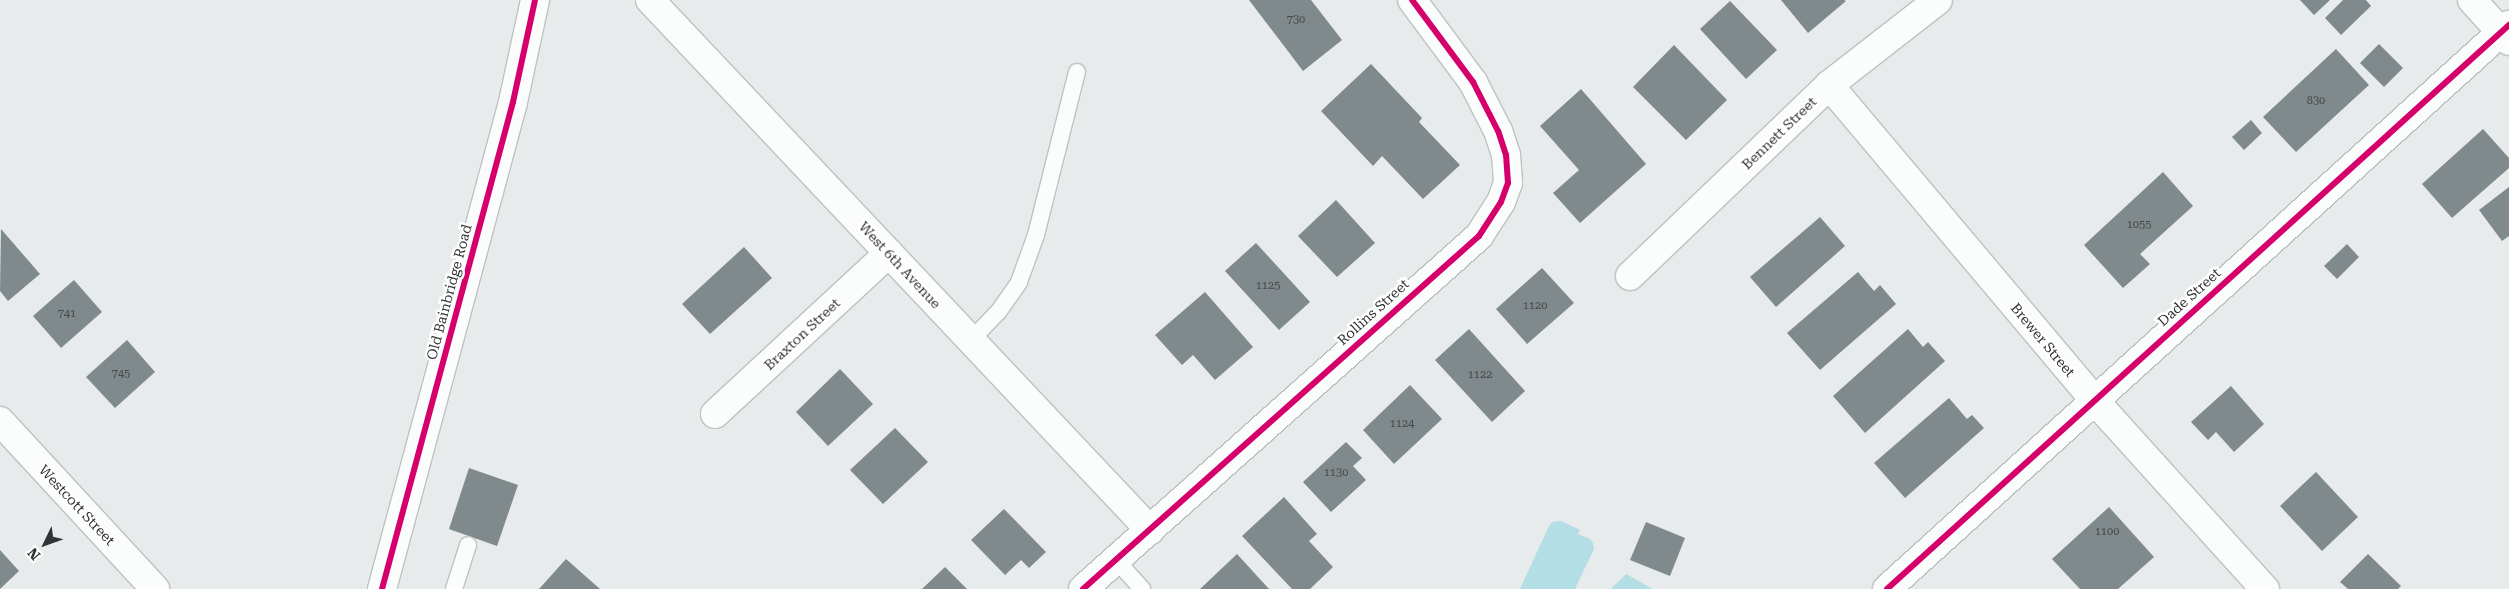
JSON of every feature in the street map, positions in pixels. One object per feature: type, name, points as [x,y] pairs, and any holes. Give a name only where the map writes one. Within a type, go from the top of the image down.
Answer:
[{"type":"street","name":"Old Bainbridge Road","points":[[382,589],[513,102],[534,0]]},
{"type":"street","name":"West 6th Avenue","points":[[650,0],[1150,530]]},
{"type":"street","name":"Rollins Street","points":[[1083,589],[1479,236],[1501,202],[1508,183],[1506,155],[1498,131],[1474,82],[1412,0]]},
{"type":"street","name":"Bennett Street","points":[[1630,276],[1829,85],[1938,0]]},
{"type":"street","points":[[2472,0],[2506,33]]},
{"type":"street","name":"Dade Street","points":[[1887,589],[2094,400],[2506,33]]},
{"type":"street","name":"Brewer Street","points":[[1829,85],[2094,400],[2265,589]]},
{"type":"street","name":"Braxton Street","points":[[715,414],[889,253]]},
{"type":"street","name":"Westcott Street","points":[[0,421],[155,589]]},
{"type":"lane","points":[[971,340],[999,311],[1019,282],[1036,235],[1077,72]]},
{"type":"lane","points":[[454,589],[468,545]]},
{"type":"lane","points":[[1116,560],[1142,589]]},
{"type":"shaded area","points":[[1561,521],[1580,530],[1578,534],[1590,539],[1593,543],[1594,549],[1575,589],[1520,589],[1549,526],[1552,522]]},
{"type":"shaded area","points":[[1626,574],[1653,589],[1611,589]]},
{"type":"building","points":[[1249,0],[1311,0],[1342,40],[1303,71]]},
{"type":"building","points":[[1781,0],[1844,0],[1846,1],[1808,33]]},
{"type":"building","points":[[2300,0],[2330,0],[2314,15]]},
{"type":"building","points":[[2343,0],[2366,0],[2371,6],[2341,35],[2325,18]]},
{"type":"building","points":[[1730,1],[1777,50],[1746,79],[1700,29]]},
{"type":"building","points":[[2379,44],[2403,68],[2384,87],[2360,63]]},
{"type":"building","points":[[1674,45],[1727,100],[1686,140],[1633,87]]},
{"type":"building","points":[[2336,49],[2369,85],[2296,152],[2263,117]]},
{"type":"building","points":[[1371,64],[1422,118],[1419,122],[1460,165],[1423,199],[1382,156],[1373,166],[1321,111]]},
{"type":"building","points":[[1581,89],[1646,164],[1580,223],[1553,193],[1579,170],[1540,126]]},
{"type":"building","points":[[2251,120],[2262,133],[2244,150],[2232,137]]},
{"type":"building","points":[[2483,129],[2509,158],[2509,168],[2452,218],[2422,184]]},
{"type":"building","points":[[2163,172],[2193,206],[2140,254],[2150,264],[2123,288],[2084,245]]},
{"type":"building","points":[[2509,187],[2509,236],[2502,241],[2479,210]]},
{"type":"building","points":[[1336,200],[1375,243],[1337,277],[1298,236]]},
{"type":"building","points":[[1820,217],[1845,246],[1776,307],[1750,277]]},
{"type":"building","points":[[1,229],[40,274],[8,301],[0,291]]},
{"type":"building","points":[[1256,243],[1310,302],[1279,330],[1225,271]]},
{"type":"building","points":[[2347,244],[2359,257],[2337,279],[2324,266]]},
{"type":"building","points":[[744,247],[772,278],[710,334],[682,304]]},
{"type":"building","points":[[1542,268],[1574,303],[1527,344],[1496,309]]},
{"type":"building","points":[[1858,272],[1874,291],[1880,285],[1896,304],[1820,370],[1787,333]]},
{"type":"building","points":[[74,280],[102,312],[61,348],[33,316]]},
{"type":"building","points":[[1205,292],[1253,347],[1215,380],[1193,355],[1182,365],[1155,335]]},
{"type":"building","points":[[1469,329],[1525,391],[1492,422],[1435,360]]},
{"type":"building","points":[[1908,329],[1923,347],[1928,342],[1945,361],[1865,433],[1833,396]]},
{"type":"building","points":[[127,340],[155,372],[115,408],[86,377]]},
{"type":"building","points":[[840,369],[873,404],[828,446],[796,412]]},
{"type":"building","points":[[1410,385],[1442,419],[1394,464],[1363,430]]},
{"type":"building","points":[[2231,386],[2264,424],[2234,452],[2216,432],[2208,440],[2191,422]]},
{"type":"building","points":[[1949,398],[1967,419],[1972,415],[1984,428],[1905,498],[1874,463]]},
{"type":"building","points":[[895,428],[928,462],[883,504],[850,470]]},
{"type":"building","points":[[1346,442],[1362,458],[1353,466],[1366,480],[1331,512],[1303,482]]},
{"type":"building","points":[[469,468],[518,485],[497,546],[449,529]]},
{"type":"building","points":[[2316,472],[2358,517],[2322,551],[2280,506]]},
{"type":"building","points":[[1284,497],[1317,534],[1309,541],[1333,567],[1310,589],[1292,589],[1242,536]]},
{"type":"building","points":[[2109,507],[2154,557],[2118,589],[2080,589],[2052,559]]},
{"type":"building","points":[[1004,509],[1046,552],[1029,568],[1021,560],[1005,575],[971,540]]},
{"type":"building","points":[[1646,522],[1685,538],[1670,576],[1630,560]]},
{"type":"building","points":[[0,550],[19,571],[0,589]]},
{"type":"building","points":[[1237,554],[1269,589],[1200,589]]},
{"type":"building","points":[[2368,554],[2401,586],[2398,589],[2348,589],[2340,582]]},
{"type":"building","points":[[566,559],[600,589],[539,589]]},
{"type":"building","points":[[945,567],[967,589],[922,589]]},
{"type":"cycle path","points":[[382,589],[513,102],[535,0]]},
{"type":"cycle path","points":[[1083,589],[1479,236],[1501,202],[1508,183],[1506,155],[1498,131],[1473,82],[1412,0]]},
{"type":"cycle path","points":[[1887,589],[2509,25]]}]
